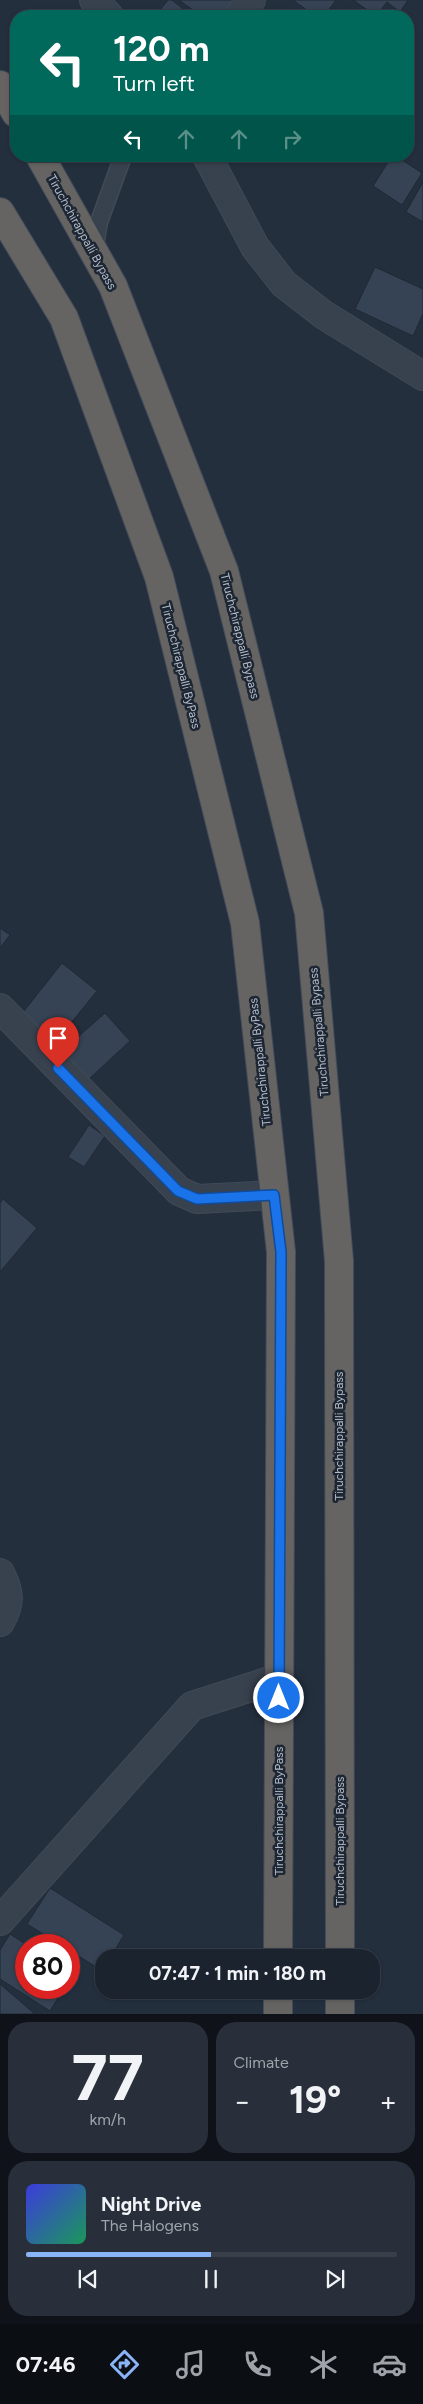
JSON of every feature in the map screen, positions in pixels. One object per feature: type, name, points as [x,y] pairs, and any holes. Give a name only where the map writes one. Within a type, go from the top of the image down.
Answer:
[{"type":"highway","points":[[0,84],[10,102]]},
{"type":"highway","name":"Tiruchchirappalli Bypass","points":[[43,162],[113,286],[224,571],[309,913],[339,1261],[340,1949]]},
{"type":"highway","name":"Tiruchchirappalli ByPass","points":[[0,212],[64,318],[159,577],[245,923],[281,1252],[278,1949]]},
{"type":"highway","points":[[278,1999],[278,2014]]},
{"type":"highway","points":[[340,1999],[340,2014]]},
{"type":"street","points":[[94,0],[103,10]]},
{"type":"street","points":[[210,162],[255,248],[284,284],[324,315],[423,376]]},
{"type":"street","points":[[2,1015],[178,1191],[197,1199],[274,1195]]},
{"type":"street","points":[[0,1573],[9,1592],[5,1614],[0,1622]]},
{"type":"street","points":[[0,1920],[192,1706],[279,1678]]},
{"type":"lane","points":[[94,251],[99,222],[121,162]]},
{"type":"building","points":[[168,0],[172,0],[184,10],[160,10]]},
{"type":"building","points":[[179,0],[236,0],[228,10],[193,10]]},
{"type":"building","points":[[293,0],[336,0],[328,10],[307,10]]},
{"type":"building","points":[[353,0],[408,0],[401,10],[397,10],[387,2],[381,10],[367,10]]},
{"type":"building","points":[[388,162],[405,162],[422,173],[402,205],[373,186]]},
{"type":"building","points":[[423,182],[423,222],[406,212]]},
{"type":"building","points":[[375,267],[423,289],[423,314],[413,336],[355,309]]},
{"type":"building","points":[[0,928],[10,935],[0,948]]},
{"type":"building","points":[[62,963],[97,991],[54,1044],[20,1016]]},
{"type":"building","points":[[105,1013],[130,1041],[88,1080],[62,1051]]},
{"type":"building","points":[[89,1125],[105,1136],[84,1167],[68,1157]]},
{"type":"building","points":[[3,1199],[37,1228],[0,1272],[0,1203]]},
{"type":"building","points":[[50,1888],[124,1935],[115,1949],[95,1949],[95,1966],[80,1957],[80,1934],[43,1934],[27,1924]]},
{"type":"building","points":[[10,1934],[15,1937],[15,1989],[0,1979],[0,1950]]},
{"type":"building","points":[[0,1984],[15,1997],[15,1999],[35,2014],[0,2014]]},
{"type":"building","points":[[31,1999],[57,1999],[50,2011]]},
{"type":"route","points":[[58,1068],[178,1191],[197,1199],[274,1195],[281,1252],[279,1698]]}]
